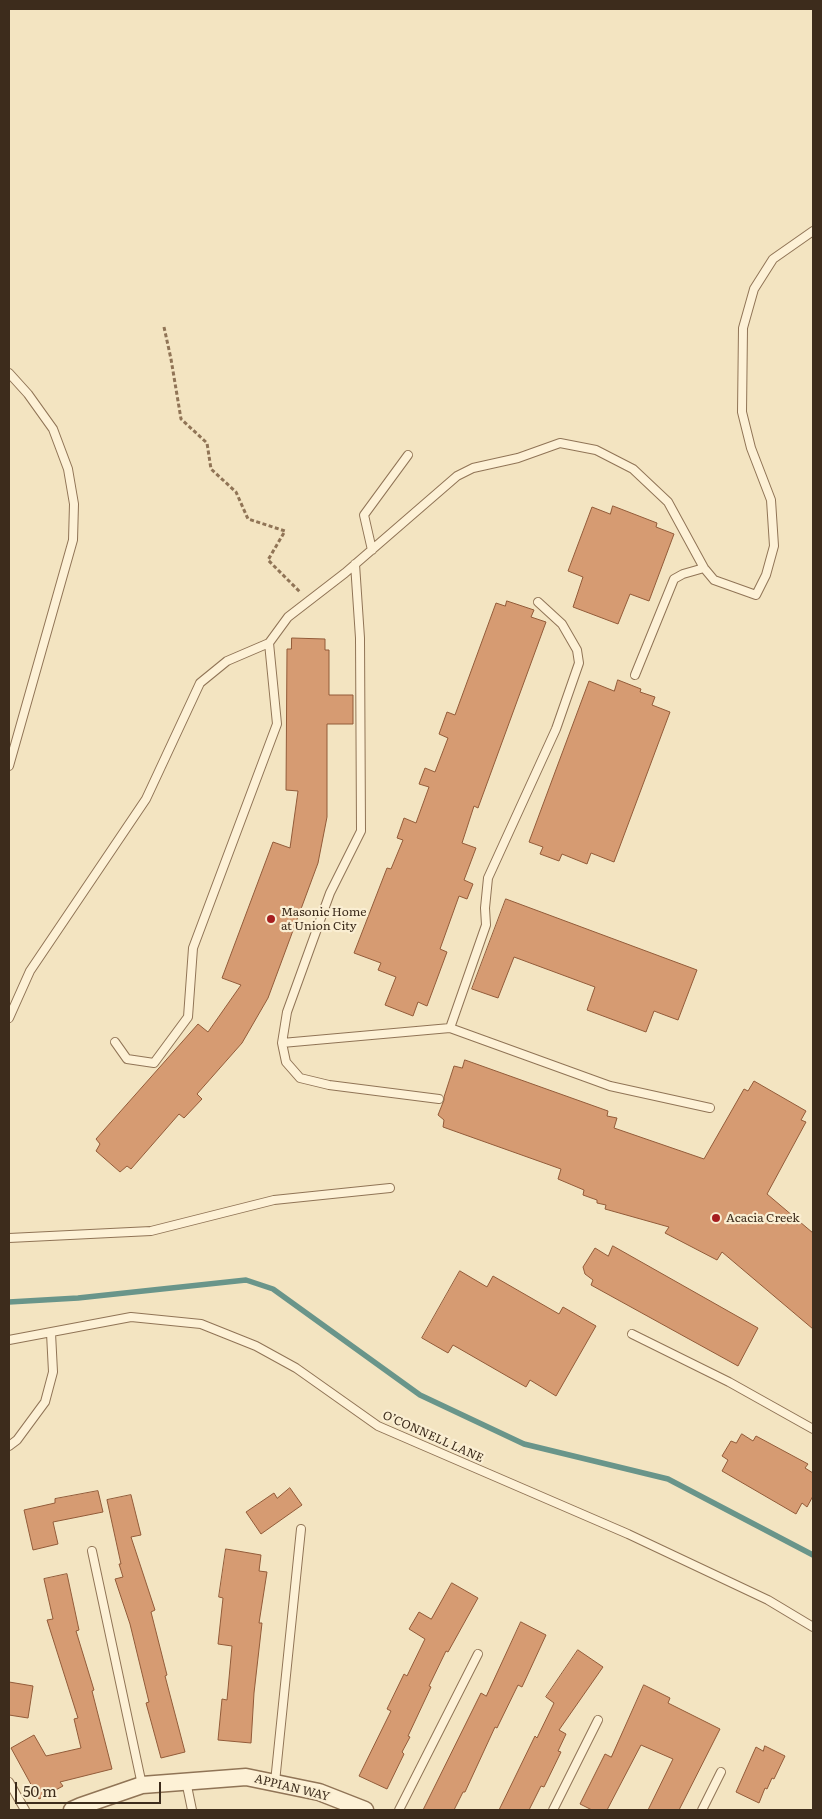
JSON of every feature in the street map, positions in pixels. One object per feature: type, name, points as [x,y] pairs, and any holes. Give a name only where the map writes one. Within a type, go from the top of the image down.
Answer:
[{"type":"street","name":"APPIAN WAY","points":[[72,1810],[142,1785],[246,1777],[320,1792],[365,1810]]},
{"type":"lane","points":[[9,1018],[30,971],[146,799],[200,683],[227,661],[269,642],[288,617],[372,550],[457,476],[473,468],[518,458],[560,443],[596,450],[633,469],[668,502],[704,568],[714,580],[756,594],[766,575],[774,546],[771,500],[750,448],[742,412],[743,328],[754,289],[773,260],[813,231]]},
{"type":"lane","points":[[9,373],[28,394],[53,429],[68,469],[74,504],[71,549],[9,766]]},
{"type":"lane","points":[[372,550],[364,515],[408,455]]},
{"type":"lane","points":[[355,564],[360,638],[361,831],[330,893],[287,1012],[282,1043],[286,1062],[300,1078],[329,1085],[439,1099]]},
{"type":"lane","points":[[635,675],[674,579],[683,574],[704,568]]},
{"type":"lane","points":[[450,1028],[486,925],[485,908],[488,878],[556,729],[579,663],[577,650],[562,624],[538,602]]},
{"type":"lane","points":[[115,1042],[127,1059],[154,1063],[188,1016],[193,948],[277,724],[269,642]]},
{"type":"lane","points":[[282,1043],[450,1028],[610,1086],[710,1108]]},
{"type":"lane","points":[[9,1238],[151,1231],[274,1200],[390,1188]]},
{"type":"lane","name":"O’CONNELL LANE","points":[[9,1340],[131,1317],[202,1324],[247,1342],[296,1368],[378,1426],[628,1534],[768,1600],[813,1627]]},
{"type":"lane","points":[[9,1446],[17,1440],[45,1402],[53,1372],[51,1333]]},
{"type":"lane","points":[[632,1334],[729,1382],[813,1429]]},
{"type":"lane","points":[[275,1782],[300,1529]]},
{"type":"lane","points":[[92,1551],[142,1785]]},
{"type":"lane","points":[[399,1810],[478,1654]]},
{"type":"lane","points":[[553,1810],[598,1720]]},
{"type":"lane","points":[[702,1810],[721,1772]]},
{"type":"lane","points":[[186,1781],[192,1810]]},
{"type":"lane","points":[[9,1782],[25,1810]]},
{"type":"path","points":[[164,327],[181,419],[207,443],[211,469],[236,492],[248,519],[284,530],[268,560],[309,602]]},
{"type":"building","points":[[613,506],[657,523],[656,527],[674,534],[649,601],[630,594],[618,624],[573,607],[583,577],[568,571],[592,507],[610,514]]},
{"type":"building","points":[[507,601],[534,610],[531,617],[546,622],[478,808],[474,806],[462,843],[476,848],[464,880],[473,884],[467,899],[459,896],[440,949],[447,952],[427,1006],[418,1002],[413,1016],[385,1005],[396,977],[378,970],[381,963],[354,953],[387,868],[391,869],[403,840],[397,838],[404,818],[416,823],[429,787],[419,784],[425,768],[435,772],[448,738],[439,734],[447,712],[455,715],[496,603],[505,606]]},
{"type":"building","name":"Masonic Home at Union City","points":[[292,638],[325,639],[325,650],[329,650],[329,695],[353,695],[353,724],[327,724],[327,817],[318,863],[268,998],[242,1043],[197,1094],[202,1099],[184,1118],[179,1114],[131,1169],[127,1166],[120,1172],[96,1151],[100,1144],[96,1139],[198,1024],[208,1032],[241,985],[222,978],[273,842],[290,848],[298,791],[286,790],[287,649],[291,649]]},
{"type":"building","points":[[618,680],[641,689],[640,692],[655,697],[652,705],[670,712],[614,862],[591,853],[587,864],[562,854],[559,861],[540,854],[543,847],[529,842],[589,681],[614,691]]},
{"type":"building","points":[[506,899],[697,970],[678,1020],[654,1011],[646,1032],[587,1010],[595,987],[514,957],[498,998],[472,989]]},
{"type":"building","name":"Acacia Creek","points":[[465,1060],[608,1111],[607,1116],[617,1118],[614,1128],[704,1159],[744,1089],[748,1091],[754,1081],[806,1111],[801,1120],[806,1122],[767,1194],[813,1233],[813,1329],[722,1252],[717,1260],[665,1233],[669,1227],[605,1209],[606,1205],[597,1203],[597,1200],[583,1195],[584,1190],[558,1179],[561,1169],[443,1127],[444,1120],[438,1115],[454,1066],[462,1068]]},
{"type":"building","points":[[613,1246],[758,1328],[738,1366],[591,1285],[593,1280],[585,1274],[583,1267],[595,1248],[608,1256]]},
{"type":"building","points":[[460,1271],[487,1287],[493,1276],[559,1314],[563,1307],[596,1326],[556,1396],[530,1380],[526,1387],[453,1345],[448,1353],[422,1338]]},
{"type":"building","points":[[742,1434],[753,1441],[756,1436],[808,1464],[805,1468],[813,1473],[813,1496],[807,1507],[802,1503],[796,1514],[722,1471],[728,1460],[722,1456],[731,1441],[736,1443]]},
{"type":"building","points":[[290,1488],[302,1505],[261,1534],[246,1512],[274,1493],[277,1498]]},
{"type":"building","points":[[98,1491],[103,1512],[53,1522],[58,1544],[33,1550],[24,1510],[55,1503],[55,1499]]},
{"type":"building","points":[[131,1495],[141,1535],[131,1537],[155,1610],[151,1612],[185,1752],[161,1758],[146,1703],[149,1702],[130,1624],[115,1579],[123,1577],[107,1500]]},
{"type":"building","points":[[226,1549],[261,1555],[259,1571],[267,1572],[259,1623],[262,1623],[254,1693],[251,1743],[218,1740],[222,1699],[227,1700],[232,1646],[218,1644],[223,1598],[219,1597]]},
{"type":"building","points":[[67,1574],[79,1630],[76,1631],[94,1690],[92,1691],[112,1769],[60,1782],[63,1786],[39,1799],[11,1748],[34,1735],[46,1756],[81,1748],[74,1719],[78,1718],[47,1620],[53,1619],[44,1579]]},
{"type":"building","points":[[452,1583],[478,1598],[448,1652],[446,1651],[429,1686],[431,1687],[402,1752],[404,1754],[387,1789],[359,1776],[391,1711],[387,1709],[404,1674],[407,1676],[425,1639],[409,1629],[419,1612],[431,1619]]},
{"type":"building","points":[[521,1622],[546,1635],[522,1687],[518,1685],[497,1728],[495,1727],[465,1792],[463,1792],[454,1810],[423,1810],[481,1693],[486,1696]]},
{"type":"building","points":[[578,1650],[603,1667],[559,1730],[566,1734],[558,1751],[561,1752],[544,1787],[541,1786],[529,1810],[499,1810],[535,1736],[537,1738],[554,1703],[546,1697]]},
{"type":"building","points":[[9,1682],[33,1686],[28,1718],[9,1715]]},
{"type":"building","points":[[644,1685],[670,1698],[668,1703],[720,1729],[679,1810],[648,1810],[673,1759],[641,1745],[607,1810],[592,1810],[580,1804],[605,1754],[611,1757]]},
{"type":"building","points":[[765,1746],[785,1756],[774,1779],[772,1778],[767,1789],[765,1788],[759,1803],[736,1792],[756,1747],[763,1751]]},
{"type":"waterway","points":[[9,1302],[78,1298],[246,1280],[273,1289],[420,1395],[524,1444],[668,1479],[813,1555]]},
{"type":"place","name":"Masonic Home at Union City","points":[[271,919]]},
{"type":"place","name":"Acacia Creek","points":[[716,1218]]}]
